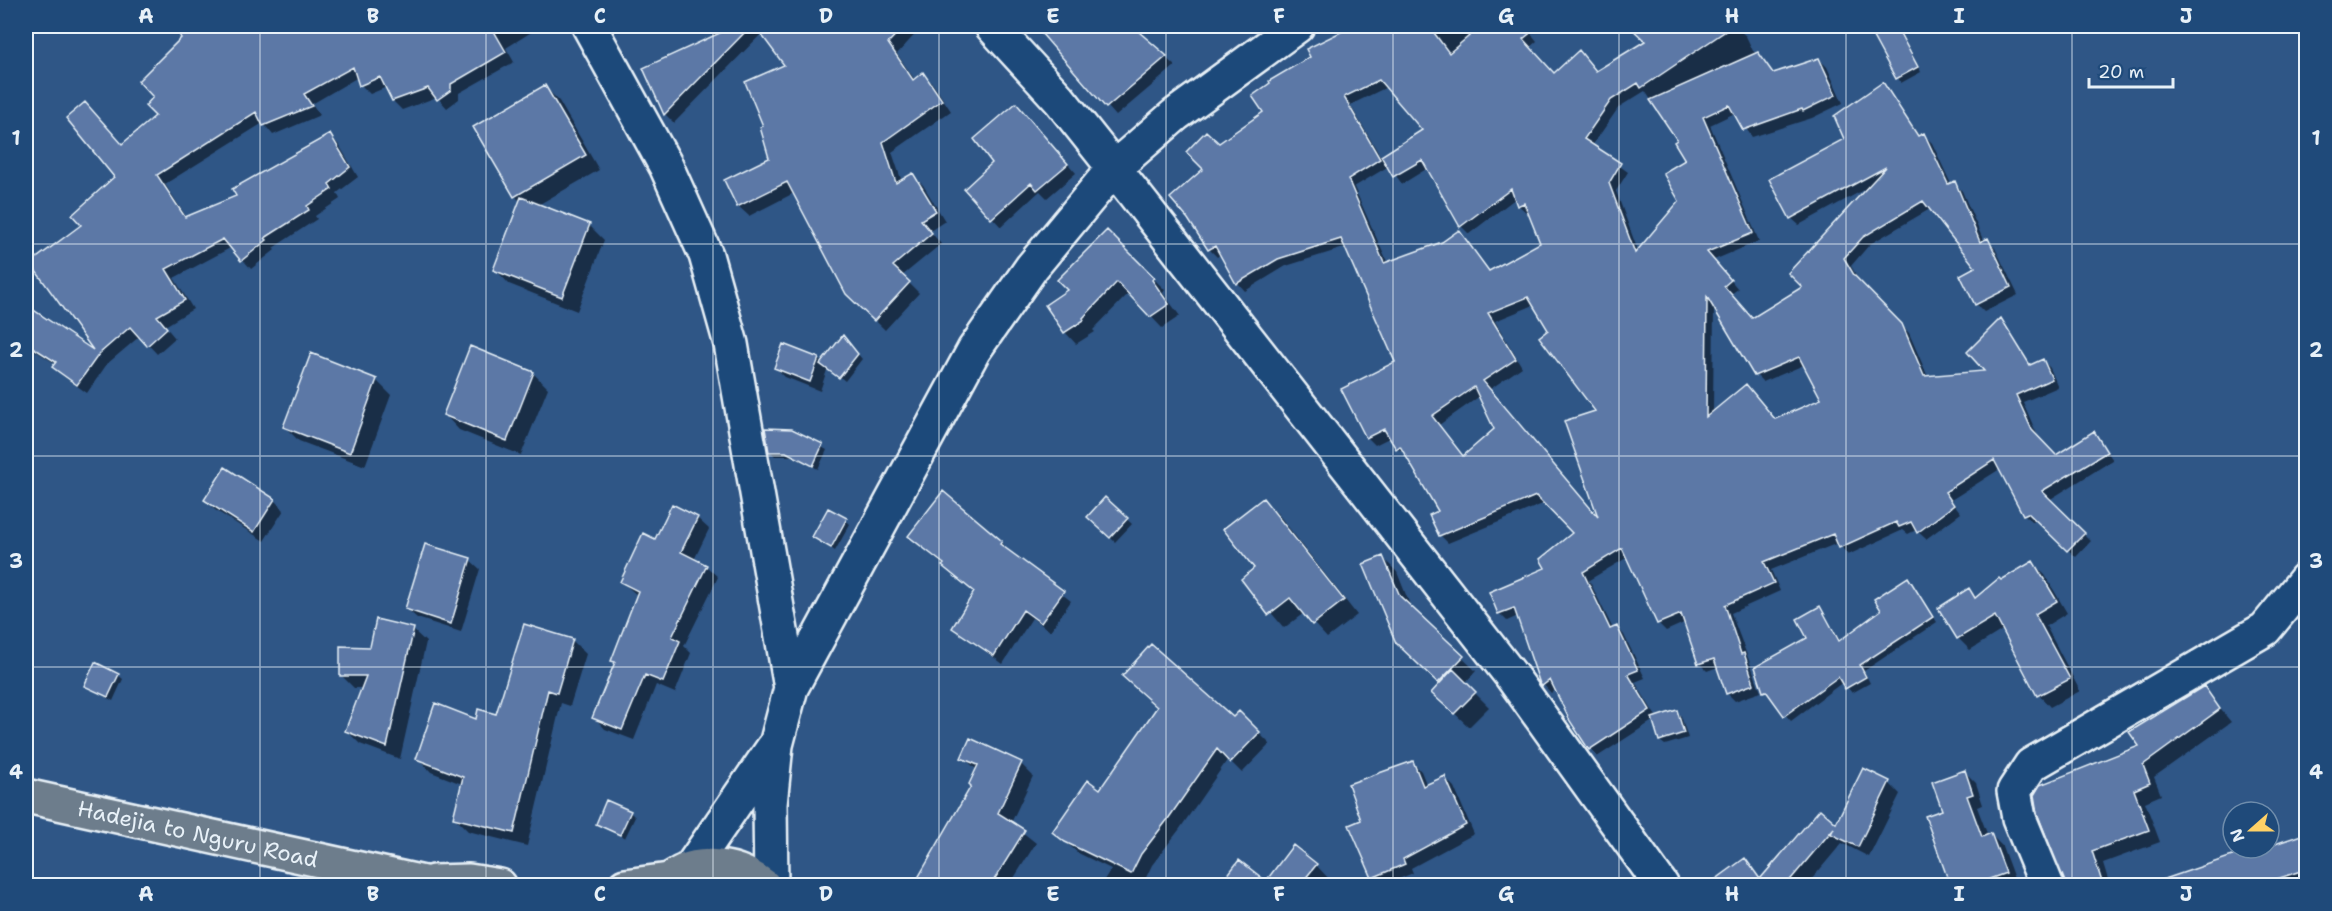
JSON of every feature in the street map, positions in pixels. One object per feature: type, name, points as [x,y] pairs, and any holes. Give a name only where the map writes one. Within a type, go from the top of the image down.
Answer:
[{"type":"main road","name":"Hadejia to Nguru Road","points":[[26,796],[436,884],[469,881],[500,885]]},
{"type":"main road","points":[[625,885],[675,878],[720,866],[748,873],[764,885]]},
{"type":"street","points":[[589,26],[666,166],[706,255],[731,344],[791,688]]},
{"type":"street","points":[[992,26],[1060,100],[1510,674],[1662,885]]},
{"type":"street","points":[[771,885],[770,804],[776,744],[791,688],[974,350],[1032,267],[1114,168],[1175,115],[1297,26]]},
{"type":"street","points":[[2047,885],[2019,818],[2014,791],[2031,765],[2265,628],[2307,579]]},
{"type":"street","points":[[675,878],[776,744]]},
{"type":"building","points":[[175,26],[491,26],[506,52],[451,84],[451,90],[437,100],[428,88],[392,101],[380,77],[359,86],[353,67],[304,94],[312,106],[263,126],[256,112],[157,175],[185,217],[236,196],[232,189],[330,134],[350,167],[329,184],[332,189],[307,206],[309,210],[265,238],[267,240],[241,261],[223,239],[166,269],[185,300],[157,316],[167,328],[147,346],[130,327],[99,354],[77,385],[52,367],[56,362],[26,343],[26,305],[93,350],[30,263],[81,225],[72,215],[114,177],[66,118],[85,102],[122,144],[155,116],[145,106],[153,97],[138,81],[181,38]]},
{"type":"building","points":[[735,26],[751,26],[664,115],[643,68]]},
{"type":"building","points":[[755,26],[904,26],[888,43],[913,80],[923,72],[942,100],[883,142],[896,183],[913,173],[936,211],[921,220],[932,233],[893,266],[910,282],[874,321],[846,294],[787,182],[737,207],[724,180],[769,158],[760,127],[763,126],[745,82],[784,65]]},
{"type":"building","points":[[1035,26],[1132,26],[1167,56],[1106,108]]},
{"type":"building","points":[[1353,26],[1429,26],[1449,53],[1481,26],[1539,26],[1523,39],[1554,73],[1579,50],[1596,71],[1645,41],[1629,26],[1733,26],[1641,88],[1638,83],[1611,100],[1584,139],[1621,163],[1609,183],[1635,253],[1679,201],[1663,173],[1685,160],[1674,142],[1677,140],[1650,100],[1758,52],[1773,73],[1819,58],[1836,95],[1803,111],[1802,109],[1743,130],[1729,105],[1703,117],[1753,233],[1707,252],[1731,280],[1724,286],[1752,318],[1802,287],[1788,273],[1886,167],[1790,219],[1769,179],[1844,139],[1834,116],[1883,82],[1918,136],[1924,133],[1948,184],[1955,181],[1980,242],[1988,238],[2011,287],[1975,305],[1960,275],[1975,267],[1923,201],[1863,237],[1844,258],[1854,275],[1902,324],[1924,376],[1984,371],[1967,352],[2001,318],[2030,365],[2043,359],[2052,379],[2016,395],[2032,430],[2056,455],[2094,431],[2107,452],[2042,491],[2085,533],[2067,551],[2028,513],[2023,515],[1994,460],[1945,492],[1954,505],[1917,533],[1911,522],[1899,527],[1896,522],[1839,548],[1833,534],[1764,562],[1774,583],[1725,605],[1741,654],[1744,653],[1754,684],[1726,694],[1714,659],[1698,664],[1681,614],[1657,624],[1622,548],[1583,572],[1610,629],[1617,626],[1638,670],[1628,674],[1650,710],[1589,750],[1570,721],[1550,680],[1542,686],[1540,684],[1514,608],[1498,614],[1489,592],[1545,568],[1540,559],[1572,533],[1536,496],[1439,536],[1429,515],[1438,511],[1400,446],[1396,449],[1384,429],[1366,438],[1341,389],[1395,362],[1341,239],[1278,259],[1236,284],[1215,246],[1208,250],[1188,219],[1170,198],[1203,169],[1186,152],[1206,131],[1219,143],[1263,112],[1252,96],[1270,83],[1269,81],[1310,57],[1306,49]],"holes":[[[1379,80],[1422,130],[1381,156],[1393,177],[1422,160],[1460,227],[1511,189],[1517,206],[1524,203],[1540,243],[1489,271],[1459,230],[1442,242],[1384,263],[1348,179],[1380,159],[1344,97]],[[1528,297],[1548,330],[1539,337],[1595,411],[1564,421],[1598,517],[1483,381],[1516,359],[1488,313]],[[1707,297],[1754,376],[1799,357],[1821,399],[1775,419],[1746,384],[1706,417]],[[1474,387],[1494,429],[1463,456],[1432,416]]]},
{"type":"building","points":[[1867,26],[1896,26],[1918,67],[1896,79]]},
{"type":"building","points":[[545,85],[586,155],[514,197],[473,127]]},
{"type":"building","points":[[1016,103],[1068,164],[1037,190],[1031,183],[991,219],[964,189],[992,163],[974,139]]},
{"type":"building","points":[[521,197],[590,224],[562,297],[493,270]]},
{"type":"building","points":[[1107,230],[1155,278],[1152,280],[1169,304],[1150,317],[1117,282],[1083,318],[1084,320],[1064,333],[1045,305],[1067,290],[1057,280]]},
{"type":"building","points":[[843,335],[858,354],[839,378],[820,364]]},
{"type":"building","points":[[783,344],[819,358],[810,382],[774,368]]},
{"type":"building","points":[[470,346],[534,372],[507,441],[443,415]]},
{"type":"building","points":[[311,353],[377,379],[350,453],[283,427]]},
{"type":"building","points":[[765,428],[792,429],[823,444],[813,466],[786,452],[769,452]]},
{"type":"building","points":[[225,467],[275,499],[254,532],[204,500]]},
{"type":"building","points":[[943,491],[1002,541],[1000,544],[1064,591],[1041,623],[1023,610],[994,656],[952,628],[974,592],[942,566],[944,564],[908,536]]},
{"type":"building","points":[[1105,497],[1128,518],[1110,538],[1087,517]]},
{"type":"building","points":[[1263,498],[1344,600],[1312,625],[1290,598],[1268,615],[1241,579],[1254,568],[1223,529]]},
{"type":"building","points":[[672,504],[698,517],[681,552],[707,565],[672,637],[680,641],[663,682],[645,675],[622,730],[592,718],[615,662],[611,661],[638,591],[620,582],[643,533],[655,539]]},
{"type":"building","points":[[828,508],[847,518],[831,548],[812,537]]},
{"type":"building","points":[[425,544],[471,558],[451,624],[405,609]]},
{"type":"building","points":[[1383,556],[1400,596],[1464,656],[1438,683],[1396,643],[1363,564]]},
{"type":"building","points":[[2033,561],[2057,601],[2035,614],[2070,679],[2037,696],[1995,616],[1957,639],[1938,608],[1969,588],[1975,598],[1999,578],[2001,580]]},
{"type":"building","points":[[1908,577],[1933,617],[1860,665],[1866,677],[1845,689],[1838,677],[1784,716],[1766,691],[1763,692],[1755,667],[1807,638],[1797,619],[1820,606],[1839,641],[1881,610],[1874,599]]},
{"type":"building","points":[[376,619],[414,628],[387,747],[345,731],[366,676],[340,676],[340,646],[370,647]]},
{"type":"building","points":[[524,624],[573,639],[557,693],[548,690],[514,833],[453,818],[463,777],[416,759],[435,703],[476,719],[478,709],[496,714]]},
{"type":"building","points":[[1151,644],[1233,717],[1239,711],[1260,732],[1230,763],[1217,749],[1141,854],[1131,874],[1065,842],[1052,832],[1088,780],[1100,789],[1157,707],[1122,676]]},
{"type":"building","points":[[95,662],[119,674],[108,697],[84,686]]},
{"type":"building","points":[[1453,669],[1476,692],[1454,714],[1431,693]]},
{"type":"building","points":[[2204,686],[2220,709],[2143,765],[2150,783],[2134,790],[2149,830],[2092,851],[2103,885],[2065,885],[2037,813],[2034,795],[2040,785],[2139,746],[2129,732]]},
{"type":"building","points":[[1677,710],[1684,733],[1659,741],[1652,718]]},
{"type":"building","points":[[970,738],[1022,762],[998,813],[1025,830],[991,885],[931,885],[918,878],[971,786],[969,784],[978,765],[961,758]]},
{"type":"building","points":[[1413,761],[1423,786],[1445,776],[1466,825],[1403,859],[1405,864],[1372,878],[1349,825],[1361,820],[1348,784]]},
{"type":"building","points":[[1863,768],[1890,781],[1858,847],[1831,834],[1834,828],[1786,885],[1708,885],[1745,858],[1760,879],[1820,809],[1836,823]]},
{"type":"building","points":[[1965,770],[1973,794],[1967,796],[1982,837],[1991,833],[2006,873],[1973,885],[1950,885],[1925,816],[1942,810],[1932,782]]},
{"type":"building","points":[[606,800],[631,811],[620,835],[596,824]]},
{"type":"building","points":[[2307,833],[2307,869],[2258,885],[2157,885],[2156,882],[2221,860],[2281,860],[2281,842]]},
{"type":"building","points":[[1293,845],[1317,864],[1300,885],[1220,885],[1239,860],[1266,881]]}]
